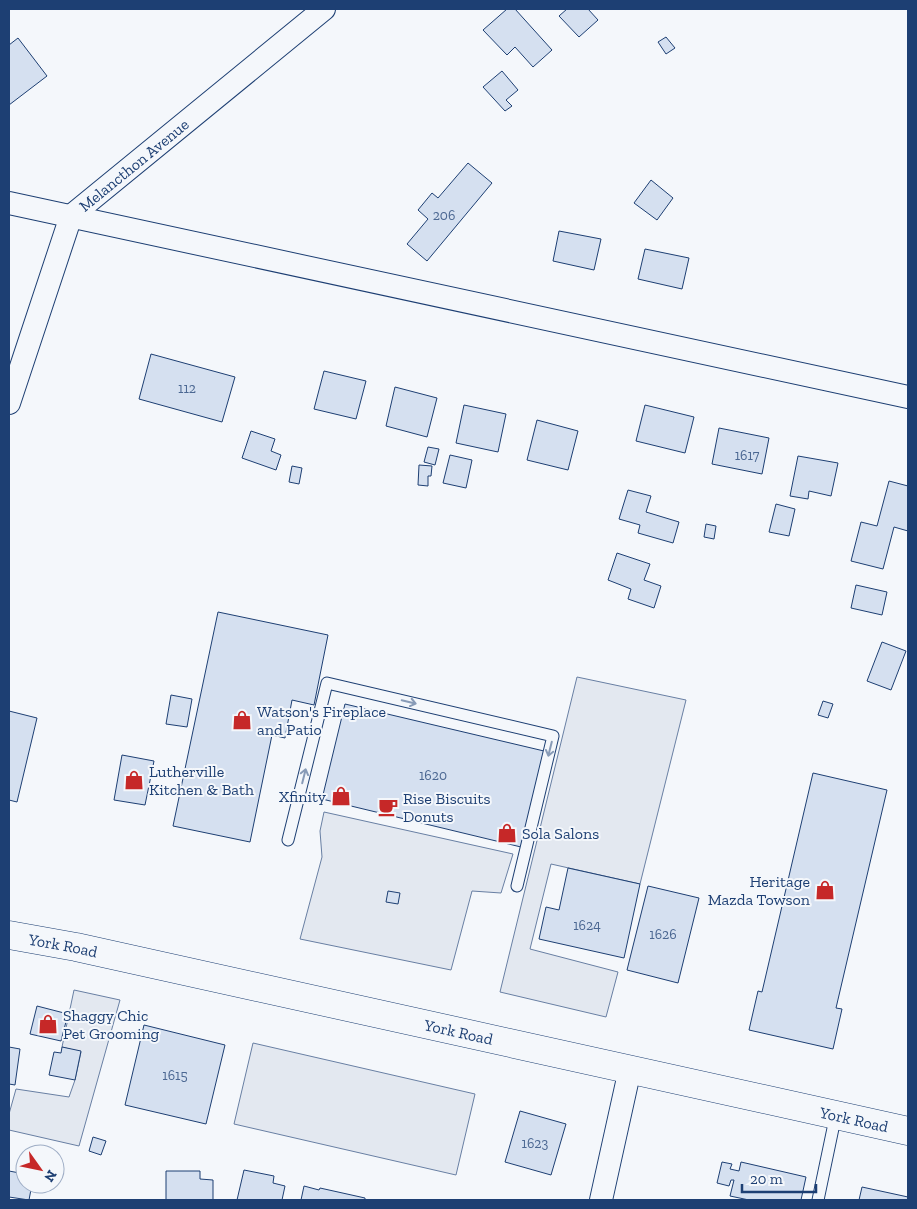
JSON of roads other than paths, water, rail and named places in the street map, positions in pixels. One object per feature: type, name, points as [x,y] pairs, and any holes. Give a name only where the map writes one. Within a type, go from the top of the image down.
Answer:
[{"type":"main road","name":"York Road","points":[[9,935],[76,947],[908,1131]]},
{"type":"street","name":"Melancthon Avenue","points":[[9,403],[71,216],[324,9]]},
{"type":"street","points":[[9,203],[908,397]]},
{"type":"street","points":[[601,1200],[630,1069]]},
{"type":"lane","points":[[288,840],[327,682],[553,736],[517,886]]},
{"type":"lane","points":[[818,1200],[836,1114]]},
{"type":"place","name":"Watson's Fireplace and Patio","points":[[242,720]]},
{"type":"place","name":"Lutherville Kitchen & Bath","points":[[134,780]]},
{"type":"place","name":"Xfinity","points":[[341,796]]},
{"type":"place","name":"Rise Biscuits Donuts","points":[[388,807]]},
{"type":"place","name":"Sola Salons","points":[[507,833]]},
{"type":"place","name":"Heritage Mazda Towson","points":[[825,890]]},
{"type":"place","name":"Shaggy Chic Pet Grooming","points":[[48,1024]]}]
